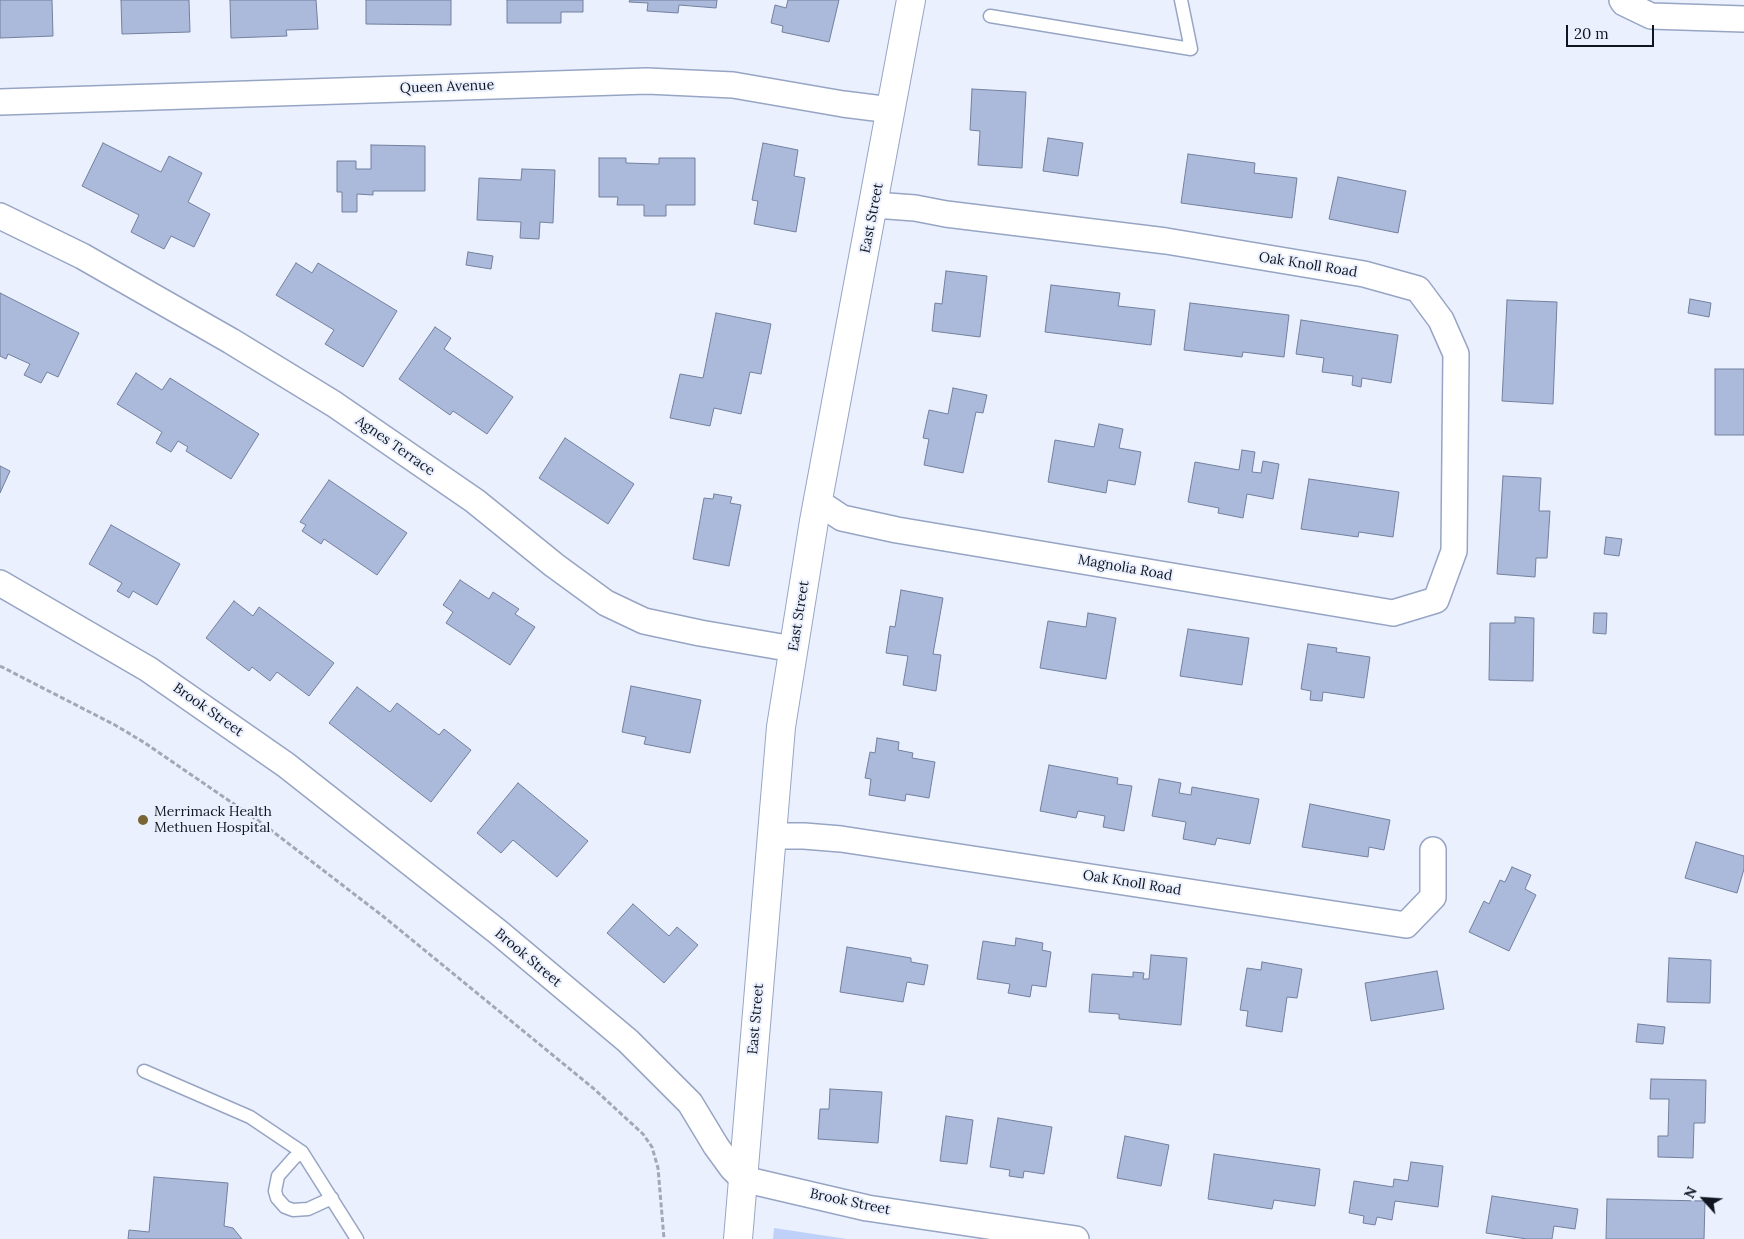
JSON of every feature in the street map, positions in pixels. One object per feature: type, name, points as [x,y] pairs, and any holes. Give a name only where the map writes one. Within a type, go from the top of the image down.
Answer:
[{"type":"main road","name":"East Street","points":[[738,1239],[780,726],[818,502],[911,0]]},
{"type":"street","points":[[1622,0],[1624,3],[1651,16],[1744,19]]},
{"type":"street","name":"Queen Avenue","points":[[0,102],[647,82],[733,85],[843,104],[891,110]]},
{"type":"street","name":"Oak Knoll Road","points":[[874,205],[915,208],[946,214],[1166,241],[1364,274],[1418,289],[1441,320],[1456,354],[1454,552],[1436,600]]},
{"type":"street","name":"Agnes Terrace","points":[[0,216],[91,261],[231,341],[334,404],[475,501],[554,565],[606,603],[644,621],[793,649]]},
{"type":"street","name":"Magnolia Road","points":[[818,502],[842,518],[897,530],[1393,613],[1436,600]]},
{"type":"street","name":"Brook Street","points":[[0,583],[148,669],[286,765],[498,932],[628,1041],[690,1103],[716,1146],[732,1168],[743,1179],[867,1208],[1076,1239]]},
{"type":"street","name":"Oak Knoll Road","points":[[772,836],[841,839],[1406,925],[1433,897],[1433,850]]},
{"type":"lane","points":[[990,16],[1191,49],[1181,0]]},
{"type":"lane","points":[[144,1071],[250,1117],[302,1152],[357,1239]]},
{"type":"lane","points":[[302,1152],[278,1176],[275,1191],[277,1198],[285,1207],[293,1210],[308,1209],[332,1198]]},
{"type":"path","points":[[0,666],[115,725],[145,743],[263,824],[384,917],[593,1088],[643,1134],[652,1147],[658,1168],[664,1239]]},
{"type":"shaded area","points":[[774,1228],[847,1239],[773,1239]]},
{"type":"building","points":[[0,0],[52,0],[53,36],[0,38]]},
{"type":"building","points":[[121,0],[189,0],[190,32],[122,34]]},
{"type":"building","points":[[230,0],[316,0],[318,29],[286,30],[287,36],[231,38]]},
{"type":"building","points":[[366,0],[451,0],[451,25],[366,24]]},
{"type":"building","points":[[507,0],[583,0],[583,12],[561,12],[561,23],[507,23]]},
{"type":"building","points":[[630,0],[717,0],[716,8],[679,5],[678,13],[647,11],[648,3],[629,2]]},
{"type":"building","points":[[788,0],[839,0],[829,42],[782,32],[783,26],[771,23],[775,5],[786,8]]},
{"type":"building","points":[[972,89],[1026,92],[1022,168],[978,165],[980,131],[970,130]]},
{"type":"building","points":[[1048,138],[1083,143],[1078,176],[1043,171]]},
{"type":"building","points":[[103,143],[161,172],[169,156],[202,173],[188,202],[210,214],[194,247],[171,236],[164,249],[131,232],[139,215],[82,186]]},
{"type":"building","points":[[763,143],[798,150],[794,176],[805,178],[796,232],[754,224],[758,201],[752,200]]},
{"type":"building","points":[[371,145],[425,146],[425,191],[373,191],[373,195],[357,194],[357,212],[342,212],[342,192],[337,192],[337,161],[356,161],[356,169],[371,169]]},
{"type":"building","points":[[1188,154],[1255,163],[1254,173],[1297,178],[1292,218],[1181,203]]},
{"type":"building","points":[[599,158],[626,158],[626,163],[659,164],[659,158],[695,158],[695,205],[666,205],[666,216],[644,216],[644,205],[617,205],[618,197],[599,197]]},
{"type":"building","points":[[522,169],[555,170],[553,223],[540,222],[539,239],[520,238],[521,222],[477,220],[479,178],[521,180]]},
{"type":"building","points":[[1338,177],[1406,191],[1398,233],[1329,219]]},
{"type":"building","points":[[468,252],[493,256],[491,269],[466,265]]},
{"type":"building","points":[[296,263],[312,273],[318,263],[397,311],[363,367],[325,344],[334,330],[276,295]]},
{"type":"building","points":[[946,271],[987,276],[980,337],[932,331],[935,303],[942,304]]},
{"type":"building","points":[[1051,285],[1120,293],[1118,306],[1155,310],[1151,345],[1045,332]]},
{"type":"building","points":[[0,293],[79,333],[58,377],[47,372],[41,383],[24,375],[30,364],[8,354],[6,359],[0,356]]},
{"type":"building","points":[[1690,299],[1711,303],[1709,317],[1688,313]]},
{"type":"building","points":[[1507,300],[1557,302],[1553,404],[1502,401]]},
{"type":"building","points":[[1190,303],[1289,315],[1284,357],[1243,352],[1242,357],[1184,350]]},
{"type":"building","points":[[716,313],[771,324],[761,374],[750,372],[741,414],[714,408],[710,426],[670,418],[680,374],[703,378]]},
{"type":"building","points":[[1301,320],[1398,335],[1391,383],[1362,378],[1361,387],[1352,385],[1353,376],[1322,372],[1324,358],[1296,354]]},
{"type":"building","points":[[435,327],[451,338],[444,349],[513,397],[487,434],[453,411],[450,415],[399,379]]},
{"type":"building","points":[[1715,369],[1744,369],[1744,435],[1715,435]]},
{"type":"building","points":[[136,373],[162,390],[170,378],[259,434],[231,479],[186,451],[188,447],[178,441],[171,452],[156,443],[162,432],[117,404]]},
{"type":"building","points":[[953,388],[987,395],[983,413],[976,412],[963,473],[924,465],[929,439],[923,438],[929,410],[948,414]]},
{"type":"building","points":[[1099,424],[1123,429],[1119,448],[1141,452],[1135,485],[1108,480],[1106,493],[1048,482],[1055,440],[1094,447]]},
{"type":"building","points":[[565,438],[634,484],[608,524],[539,478]]},
{"type":"building","points":[[1242,450],[1255,452],[1252,472],[1261,473],[1263,461],[1279,464],[1273,499],[1247,494],[1243,518],[1218,513],[1219,508],[1188,502],[1195,462],[1239,470]]},
{"type":"building","points":[[0,466],[10,471],[0,493]]},
{"type":"building","points":[[1503,476],[1541,478],[1539,511],[1550,511],[1547,558],[1536,558],[1535,577],[1497,574]]},
{"type":"building","points":[[1309,479],[1399,492],[1393,537],[1359,532],[1358,537],[1301,529]]},
{"type":"building","points":[[329,480],[407,533],[377,575],[324,539],[321,544],[302,531],[306,525],[300,522]]},
{"type":"building","points":[[714,494],[732,497],[730,503],[741,505],[729,566],[693,559],[704,498],[713,499]]},
{"type":"building","points":[[111,525],[180,564],[157,605],[133,591],[129,598],[117,591],[122,583],[89,564]]},
{"type":"building","points":[[1606,537],[1622,539],[1619,556],[1604,554]]},
{"type":"building","points":[[460,580],[489,599],[493,592],[519,609],[515,614],[535,627],[510,665],[446,623],[453,612],[443,605]]},
{"type":"building","points":[[901,590],[943,598],[933,654],[941,655],[936,691],[903,685],[908,656],[886,653],[890,626],[895,627]]},
{"type":"building","points":[[234,601],[253,616],[259,607],[334,663],[309,696],[277,672],[270,681],[252,667],[249,671],[206,638]]},
{"type":"building","points":[[1088,613],[1116,618],[1106,679],[1040,668],[1048,621],[1086,627]]},
{"type":"building","points":[[1594,613],[1607,613],[1606,634],[1593,633]]},
{"type":"building","points":[[1515,617],[1534,618],[1533,681],[1489,680],[1490,623],[1515,623]]},
{"type":"building","points":[[1188,629],[1249,638],[1242,685],[1180,676]]},
{"type":"building","points":[[1308,644],[1337,648],[1336,652],[1370,657],[1364,698],[1323,692],[1322,701],[1310,700],[1311,691],[1301,689]]},
{"type":"building","points":[[631,686],[701,700],[690,753],[644,744],[646,737],[622,732]]},
{"type":"building","points":[[357,687],[390,712],[397,703],[439,735],[444,729],[471,750],[431,802],[329,723]]},
{"type":"building","points":[[877,738],[899,742],[898,750],[913,753],[912,758],[935,762],[929,798],[906,794],[905,801],[869,795],[871,779],[865,778],[870,752],[875,753]]},
{"type":"building","points":[[1049,765],[1118,778],[1117,784],[1132,786],[1124,831],[1103,827],[1105,816],[1078,811],[1076,818],[1040,811]]},
{"type":"building","points":[[1159,779],[1181,783],[1179,793],[1191,795],[1192,787],[1259,799],[1250,844],[1217,838],[1215,845],[1183,839],[1186,822],[1152,816]]},
{"type":"building","points":[[518,783],[588,841],[557,877],[513,840],[501,853],[477,833]]},
{"type":"building","points":[[1310,804],[1390,820],[1384,850],[1369,847],[1368,857],[1302,847]]},
{"type":"building","points":[[1696,842],[1744,856],[1744,869],[1737,893],[1685,878]]},
{"type":"building","points":[[1512,867],[1531,875],[1525,889],[1536,895],[1509,951],[1469,932],[1484,901],[1489,904],[1500,880],[1505,882]]},
{"type":"building","points":[[633,904],[669,936],[677,927],[698,945],[664,983],[607,933]]},
{"type":"building","points":[[1016,938],[1043,943],[1042,950],[1051,952],[1046,987],[1032,985],[1030,997],[1008,993],[1010,984],[977,979],[983,941],[1015,946]]},
{"type":"building","points":[[847,947],[911,958],[911,962],[928,965],[924,985],[907,982],[903,1002],[840,992]]},
{"type":"building","points":[[1151,955],[1187,958],[1181,1025],[1119,1019],[1119,1014],[1089,1012],[1092,974],[1133,977],[1133,972],[1144,973],[1143,979],[1149,979]]},
{"type":"building","points":[[1669,958],[1711,960],[1710,1003],[1667,1002]]},
{"type":"building","points":[[1262,962],[1302,969],[1297,998],[1287,997],[1282,1032],[1246,1026],[1248,1011],[1240,1010],[1247,968],[1261,970]]},
{"type":"building","points":[[1437,971],[1444,1009],[1371,1021],[1365,983]]},
{"type":"building","points":[[1638,1024],[1665,1027],[1663,1044],[1636,1042]]},
{"type":"building","points":[[1651,1079],[1706,1080],[1705,1123],[1694,1123],[1693,1158],[1658,1157],[1658,1136],[1668,1136],[1669,1099],[1650,1099]]},
{"type":"building","points":[[830,1089],[882,1092],[878,1143],[818,1139],[820,1109],[829,1109]]},
{"type":"building","points":[[946,1116],[973,1120],[967,1164],[940,1161]]},
{"type":"building","points":[[998,1118],[1052,1127],[1044,1174],[1024,1171],[1023,1178],[1009,1176],[1010,1170],[990,1167]]},
{"type":"building","points":[[1125,1136],[1169,1145],[1161,1186],[1117,1178]]},
{"type":"building","points":[[1214,1154],[1320,1169],[1315,1206],[1274,1200],[1272,1209],[1208,1199]]},
{"type":"building","points":[[1411,1162],[1443,1166],[1438,1207],[1395,1201],[1392,1220],[1377,1217],[1375,1225],[1363,1223],[1364,1216],[1349,1213],[1354,1181],[1393,1187],[1394,1179],[1408,1181]]},
{"type":"building","points":[[154,1177],[228,1183],[224,1226],[233,1228],[242,1239],[128,1239],[129,1230],[149,1232]]},
{"type":"building","points":[[1492,1196],[1578,1209],[1575,1229],[1554,1226],[1552,1239],[1527,1239],[1486,1233]]},
{"type":"building","points":[[1607,1199],[1705,1201],[1704,1239],[1606,1239]]},
{"type":"place","name":"Merrimack Health Methuen Hospital","points":[[143,820]]}]
